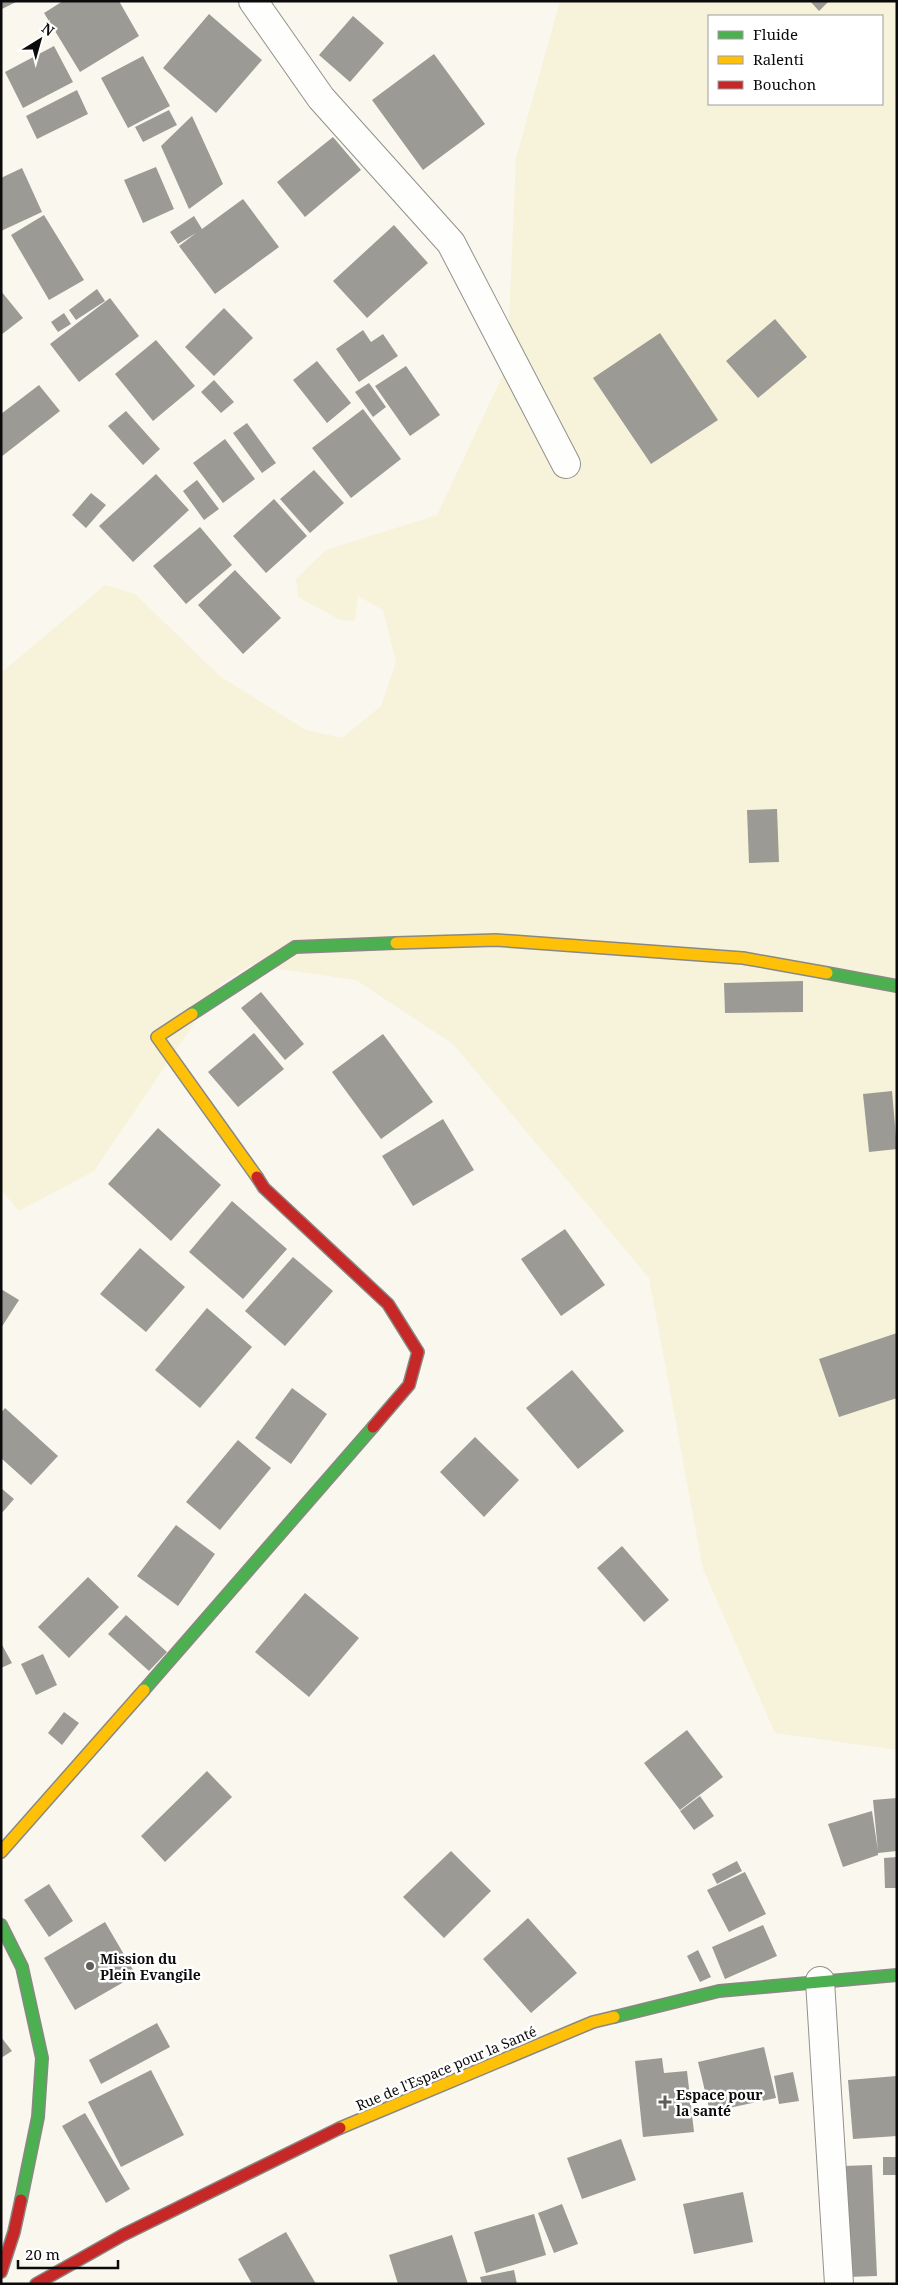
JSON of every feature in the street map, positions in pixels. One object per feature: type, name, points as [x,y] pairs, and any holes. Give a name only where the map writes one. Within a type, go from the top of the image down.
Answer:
[{"type":"street","points":[[252,1],[321,98],[451,243],[566,464]]},
{"type":"street","points":[[1,1852],[326,1484],[408,1384],[418,1352],[388,1304],[264,1188],[157,1037],[296,947],[506,941],[744,958],[897,986]]},
{"type":"street","points":[[1,1925],[22,1967],[42,2058],[38,2117],[14,2232],[1,2272]]},
{"type":"street","name":"Rue de l'Espace pour la Santé","points":[[36,2284],[123,2235],[321,2136],[593,2022],[720,1991],[897,1975]]},
{"type":"street","points":[[820,1981],[839,2284]]},
{"type":"shaded area","points":[[560,1],[897,1],[897,1750],[775,1733],[703,1569],[649,1278],[453,1044],[356,980],[251,965],[221,984],[94,1171],[19,1211],[1,1189],[1,673],[105,585],[135,594],[221,677],[306,730],[342,738],[381,706],[396,662],[383,610],[358,596],[355,621],[340,620],[298,597],[296,579],[326,550],[437,515],[507,366],[516,158]]},
{"type":"building","points":[[1,1],[18,1],[2,9]]},
{"type":"building","points":[[63,1],[119,1],[139,36],[80,72],[44,13]]},
{"type":"building","points":[[810,1],[829,1],[819,11]]},
{"type":"building","points":[[209,14],[262,60],[216,113],[163,68]]},
{"type":"building","points":[[353,16],[384,43],[350,82],[319,55]]},
{"type":"building","points":[[54,46],[73,82],[23,108],[5,72]]},
{"type":"building","points":[[434,54],[485,124],[423,170],[372,100]]},
{"type":"building","points":[[143,56],[170,106],[128,128],[101,78]]},
{"type":"building","points":[[77,90],[88,114],[37,139],[26,116]]},
{"type":"building","points":[[169,110],[177,125],[143,142],[135,127]]},
{"type":"building","points":[[192,116],[223,184],[189,209],[161,146]]},
{"type":"building","points":[[333,137],[361,170],[305,217],[277,182]]},
{"type":"building","points":[[156,167],[174,209],[143,223],[124,180]]},
{"type":"building","points":[[22,168],[42,212],[1,231],[1,178]]},
{"type":"building","points":[[243,199],[279,247],[215,294],[179,246],[196,233],[178,244],[170,232],[194,216],[202,229]]},
{"type":"building","points":[[44,215],[84,280],[49,300],[11,235]]},
{"type":"building","points":[[394,225],[428,263],[367,318],[333,281]]},
{"type":"building","points":[[97,289],[105,301],[76,320],[69,310]]},
{"type":"building","points":[[1,291],[23,318],[1,335]]},
{"type":"building","points":[[110,298],[139,336],[79,382],[50,344]]},
{"type":"building","points":[[224,308],[253,338],[214,376],[185,347]]},
{"type":"building","points":[[64,313],[71,324],[58,332],[51,322]]},
{"type":"building","points":[[775,319],[807,357],[758,398],[726,361]]},
{"type":"building","points":[[363,330],[371,342],[383,334],[398,356],[359,382],[336,349]]},
{"type":"building","points":[[660,333],[718,420],[651,464],[593,378]]},
{"type":"building","points":[[156,340],[195,386],[153,421],[115,374]]},
{"type":"building","points":[[317,361],[351,403],[327,423],[293,380]]},
{"type":"building","points":[[406,366],[440,415],[410,436],[375,386]]},
{"type":"building","points":[[214,380],[234,402],[221,413],[201,392]]},
{"type":"building","points":[[369,383],[386,407],[373,417],[355,392]]},
{"type":"building","points":[[39,385],[60,411],[1,457],[1,414]]},
{"type":"building","points":[[363,409],[401,459],[351,498],[312,448]]},
{"type":"building","points":[[126,411],[160,449],[143,465],[108,426]]},
{"type":"building","points":[[247,423],[276,463],[262,473],[233,433]]},
{"type":"building","points":[[225,439],[255,479],[223,503],[193,463]]},
{"type":"building","points":[[314,470],[344,503],[310,533],[280,499]]},
{"type":"building","points":[[156,474],[189,510],[133,562],[99,526]]},
{"type":"building","points":[[197,480],[219,509],[204,520],[183,491]]},
{"type":"building","points":[[91,493],[106,505],[86,528],[72,515]]},
{"type":"building","points":[[274,499],[307,536],[266,573],[233,536]]},
{"type":"building","points":[[200,527],[232,565],[186,604],[153,566]]},
{"type":"building","points":[[235,570],[281,618],[243,654],[198,605]]},
{"type":"building","points":[[777,809],[779,862],[749,863],[747,810]]},
{"type":"building","points":[[803,981],[803,1012],[725,1013],[724,983]]},
{"type":"building","points":[[261,992],[304,1044],[285,1060],[241,1008]]},
{"type":"building","points":[[254,1033],[284,1069],[238,1107],[208,1072]]},
{"type":"building","points":[[383,1034],[433,1102],[381,1139],[332,1072]]},
{"type":"building","points":[[892,1091],[897,1149],[869,1152],[863,1094]]},
{"type":"building","points":[[443,1119],[474,1170],[413,1206],[382,1156]]},
{"type":"building","points":[[158,1128],[221,1185],[171,1241],[108,1184]]},
{"type":"building","points":[[232,1201],[287,1249],[243,1299],[189,1252]]},
{"type":"building","points":[[565,1229],[605,1285],[561,1316],[521,1259]]},
{"type":"building","points":[[140,1248],[185,1287],[146,1332],[100,1294]]},
{"type":"building","points":[[293,1257],[333,1291],[285,1346],[245,1311]]},
{"type":"building","points":[[1,1289],[19,1300],[1,1328]]},
{"type":"building","points":[[207,1308],[252,1347],[200,1408],[155,1370]]},
{"type":"building","points":[[897,1333],[897,1398],[839,1417],[819,1359]]},
{"type":"building","points":[[572,1370],[624,1431],[578,1469],[526,1408]]},
{"type":"building","points":[[292,1388],[327,1414],[291,1464],[255,1438]]},
{"type":"building","points":[[5,1408],[58,1456],[31,1485],[1,1458],[1,1413]]},
{"type":"building","points":[[475,1437],[519,1480],[484,1517],[440,1472]]},
{"type":"building","points":[[238,1440],[271,1468],[220,1530],[186,1502]]},
{"type":"building","points":[[1,1488],[14,1499],[1,1514]]},
{"type":"building","points":[[176,1525],[215,1554],[178,1606],[137,1576]]},
{"type":"building","points":[[622,1546],[669,1600],[644,1622],[597,1568]]},
{"type":"building","points":[[88,1577],[119,1607],[69,1658],[38,1627]]},
{"type":"building","points":[[305,1593],[359,1638],[309,1697],[255,1652]]},
{"type":"building","points":[[126,1615],[167,1652],[149,1671],[108,1634]]},
{"type":"building","points":[[1,1643],[12,1663],[1,1668]]},
{"type":"building","points":[[43,1654],[57,1685],[36,1695],[21,1664]]},
{"type":"building","points":[[64,1712],[79,1723],[62,1745],[48,1733]]},
{"type":"building","points":[[687,1730],[723,1777],[680,1810],[644,1763]]},
{"type":"building","points":[[207,1771],[232,1797],[165,1862],[141,1836]]},
{"type":"building","points":[[700,1796],[714,1816],[694,1830],[680,1811]]},
{"type":"building","points":[[897,1798],[897,1851],[878,1853],[878,1855],[843,1867],[828,1824],[872,1811],[878,1851],[873,1800]]},
{"type":"building","points":[[451,1851],[491,1891],[444,1938],[403,1897]]},
{"type":"building","points":[[897,1857],[897,1888],[885,1888],[884,1858]]},
{"type":"building","points":[[737,1861],[742,1871],[717,1884],[712,1874]]},
{"type":"building","points":[[745,1872],[766,1914],[729,1932],[707,1890]]},
{"type":"building","points":[[49,1884],[73,1921],[49,1937],[24,1900]]},
{"type":"building","points":[[528,1918],[577,1973],[531,2013],[483,1959]]},
{"type":"building","name":"Mission du Plein Evangile","points":[[105,1922],[136,1975],[75,2010],[44,1958]]},
{"type":"building","points":[[763,1925],[777,1956],[725,1979],[712,1947]]},
{"type":"building","points":[[698,1950],[711,1977],[700,1982],[687,1956]]},
{"type":"building","points":[[157,2023],[170,2047],[101,2084],[89,2060]]},
{"type":"building","points":[[1,2037],[12,2051],[1,2058]]},
{"type":"building","points":[[764,2047],[776,2098],[710,2112],[698,2062]]},
{"type":"building","name":"Espace pour la santé","points":[[662,2058],[664,2073],[687,2071],[694,2132],[643,2137],[635,2061]]},
{"type":"building","points":[[151,2070],[184,2135],[121,2167],[88,2102]]},
{"type":"building","points":[[793,2072],[799,2101],[779,2104],[774,2076]]},
{"type":"building","points":[[897,2076],[897,2136],[853,2139],[848,2080]]},
{"type":"building","points":[[85,2113],[130,2189],[106,2203],[62,2126]]},
{"type":"building","points":[[621,2139],[636,2180],[582,2199],[567,2158]]},
{"type":"building","points":[[883,2157],[897,2157],[897,2175],[883,2175]]},
{"type":"building","points":[[872,2165],[877,2276],[847,2277],[843,2166]]},
{"type":"building","points":[[743,2192],[753,2242],[694,2254],[683,2204]]},
{"type":"building","points":[[562,2204],[578,2244],[554,2253],[538,2213]]},
{"type":"building","points":[[534,2214],[546,2255],[486,2273],[474,2232]]},
{"type":"building","points":[[286,2232],[316,2284],[252,2284],[238,2259]]},
{"type":"building","points":[[452,2235],[468,2284],[398,2284],[389,2255]]},
{"type":"building","points":[[514,2270],[517,2284],[482,2284],[480,2277]]},
{"type":"traffic: fast","points":[[192,1014],[295,947],[396,943]]},
{"type":"traffic: fast","points":[[827,973],[897,986]]},
{"type":"traffic: fast","points":[[144,1690],[373,1427]]},
{"type":"traffic: fast","points":[[1,1925],[22,1967],[42,2058],[38,2117],[21,2200]]},
{"type":"traffic: fast","points":[[614,2017],[719,1991],[897,1975]]},
{"type":"traffic: slow","points":[[396,943],[496,940],[743,958],[827,973]]},
{"type":"traffic: slow","points":[[192,1014],[157,1037],[257,1177]]},
{"type":"traffic: slow","points":[[1,1852],[144,1690]]},
{"type":"traffic: slow","points":[[340,2128],[593,2022],[614,2017]]},
{"type":"traffic: jam","points":[[257,1177],[264,1188],[388,1304],[418,1352],[409,1385],[373,1427]]},
{"type":"traffic: jam","points":[[36,2284],[123,2235],[340,2128]]},
{"type":"traffic: jam","points":[[1,2272],[14,2232],[21,2200]]},
{"type":"place","name":"Mission du Plein Evangile","points":[[90,1966]]},
{"type":"place","name":"Espace pour la santé","points":[[665,2102]]}]
